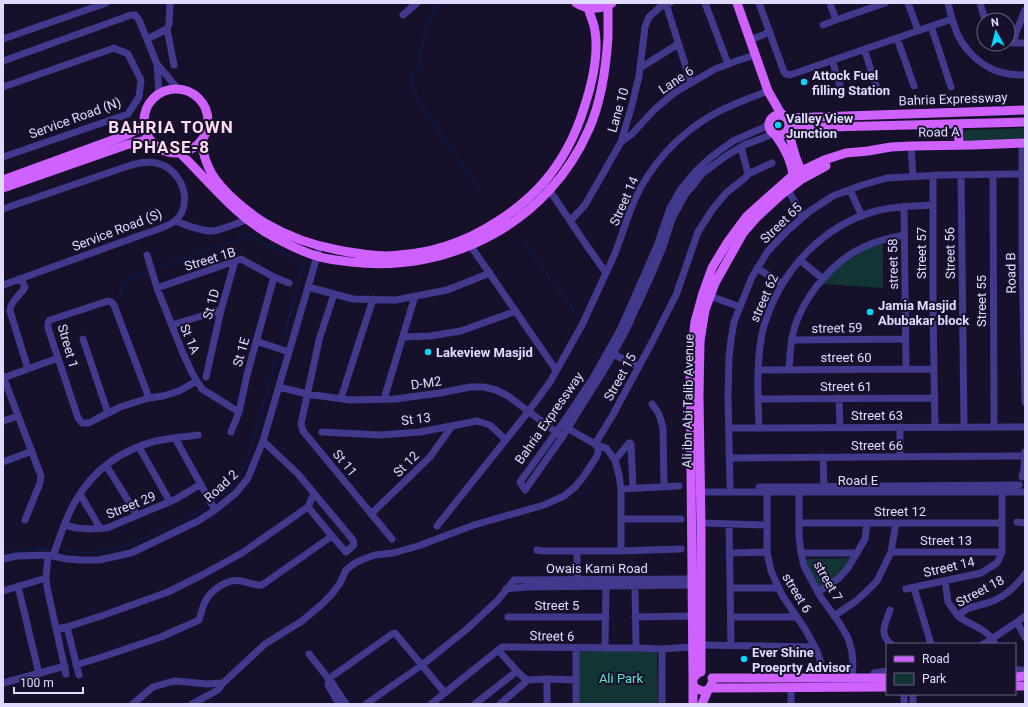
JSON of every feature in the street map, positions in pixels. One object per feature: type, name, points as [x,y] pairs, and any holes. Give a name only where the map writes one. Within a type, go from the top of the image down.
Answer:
[{"type":"main road","points":[[201,142],[207,163],[216,180],[238,202],[250,218],[260,229],[297,248],[317,256],[357,263],[373,264],[412,262],[460,250],[546,187],[565,171],[576,155],[590,129],[600,97],[604,77],[610,4],[602,7],[588,8],[576,3]]},
{"type":"main road","points":[[737,3],[768,91],[780,112],[790,122],[789,129],[791,145],[800,175]]},
{"type":"main road","points":[[546,187],[573,136],[590,89],[596,49],[595,31],[588,8]]},
{"type":"main road","points":[[177,88],[184,89],[198,96],[203,102],[208,115],[208,130],[201,142],[192,150],[180,153],[168,152],[158,147],[149,139],[144,125],[145,112],[150,101],[159,93],[177,88]]},
{"type":"main road","points":[[768,91],[770,131],[783,145],[792,166],[800,175]]},
{"type":"main road","points":[[1009,110],[1010,123]]},
{"type":"main road","name":"Bahria Expressway","points":[[785,117],[1025,110]]},
{"type":"main road","points":[[770,120],[777,115],[785,117]]},
{"type":"main road","name":"Bahria Expressway","points":[[789,129],[1025,122]]},
{"type":"main road","points":[[958,124],[959,145]]},
{"type":"main road","points":[[3,180],[129,134],[144,125]]},
{"type":"main road","points":[[775,135],[784,135],[789,129]]},
{"type":"main road","points":[[3,188],[126,145],[149,139]]},
{"type":"main road","name":"Road A","points":[[854,153],[891,147],[1023,143]]},
{"type":"main road","points":[[180,153],[218,192],[250,218],[300,240],[353,253],[386,256],[418,252],[469,242]]},
{"type":"main road","name":"Ali ibn Abi Talib Avenue","points":[[693,704],[701,523],[696,490],[690,366],[695,322],[703,292],[712,268],[727,243],[747,216],[800,175],[824,160],[846,153],[854,153]]},
{"type":"main road","points":[[791,187],[800,175]]},
{"type":"main road","name":"Ali ibn Abi Talib Avenue","points":[[701,672],[692,616],[692,582],[700,341],[705,310],[715,283],[743,233],[760,214],[791,187]]},
{"type":"main road","points":[[702,704],[709,689],[712,685],[712,678],[708,673],[701,672],[698,673],[693,682],[699,691],[709,689],[886,686]]},
{"type":"main road","points":[[712,678],[886,678]]},
{"type":"street","points":[[3,39],[106,3]]},
{"type":"street","points":[[170,3],[169,24],[167,29],[174,65]]},
{"type":"street","points":[[403,15],[417,3]]},
{"type":"street","points":[[705,3],[728,64]]},
{"type":"street","points":[[759,3],[784,72],[790,75],[952,19]]},
{"type":"street","points":[[830,3],[836,20]]},
{"type":"street","points":[[823,25],[866,6],[885,3]]},
{"type":"street","points":[[908,3],[918,30]]},
{"type":"street","points":[[948,3],[957,34],[971,54],[995,70],[1025,75]]},
{"type":"street","points":[[668,4],[678,44],[691,83]]},
{"type":"street","name":"Lane 10","points":[[570,221],[585,205],[621,142],[639,76],[645,27],[649,17],[660,7],[668,4]]},
{"type":"street","points":[[1017,30],[1025,10]]},
{"type":"street","points":[[3,60],[131,15],[135,15],[139,20],[157,64],[159,93]]},
{"type":"street","points":[[931,26],[950,87]]},
{"type":"street","points":[[147,39],[167,29]]},
{"type":"street","points":[[750,40],[770,32]]},
{"type":"street","points":[[898,38],[914,86]]},
{"type":"street","points":[[640,68],[678,44]]},
{"type":"street","name":"Service Road (N)","points":[[3,87],[114,48],[128,54],[141,80],[139,97],[128,114],[3,157]]},
{"type":"street","points":[[864,49],[878,91]]},
{"type":"street","name":"Lane 6","points":[[621,142],[632,134],[674,93],[715,69],[755,55]]},
{"type":"street","points":[[832,60],[842,92]]},
{"type":"street","points":[[157,64],[177,88]]},
{"type":"street","name":"Street 14","points":[[437,526],[528,412],[550,382],[582,325],[616,250],[635,200],[646,179],[663,155],[688,131],[712,115],[768,91]]},
{"type":"street","name":"Bahria Expressway","points":[[560,435],[520,482],[525,490],[560,435],[565,427],[621,328],[657,246],[670,208],[681,189],[710,157],[733,141],[765,127],[770,120]]},
{"type":"street","name":"Bahria Expressway","points":[[565,427],[606,367],[626,330],[651,276],[663,247],[672,219],[685,195],[703,173],[726,156],[744,145],[775,135]]},
{"type":"street","name":"Road B","points":[[1023,143],[1022,203],[1025,402]]},
{"type":"street","points":[[911,146],[913,176]]},
{"type":"street","points":[[741,147],[748,174]]},
{"type":"street","name":"Service Road (S)","points":[[3,209],[131,165],[146,162],[157,163],[169,169],[178,177],[183,186],[185,198],[183,211],[176,221],[159,229],[3,285]]},
{"type":"street","name":"Street 15","points":[[595,444],[639,367],[676,295],[698,232],[712,210],[726,193],[748,174],[772,163]]},
{"type":"street","name":"Street 65","points":[[730,488],[729,358],[731,340],[734,322],[752,277],[768,251],[788,230],[810,211],[833,196],[862,185],[887,178],[913,176],[1022,174]]},
{"type":"street","name":"Street 57","points":[[933,175],[935,427]]},
{"type":"street","name":"Street 56","points":[[961,175],[964,427]]},
{"type":"street","name":"Street 55","points":[[993,175],[994,427]]},
{"type":"street","points":[[546,187],[606,273]]},
{"type":"street","points":[[791,187],[803,217]]},
{"type":"street","points":[[850,190],[862,216]]},
{"type":"street","name":"street 62","points":[[759,428],[758,363],[762,333],[772,304],[788,275],[807,252],[831,232],[852,220],[894,207],[933,205]]},
{"type":"street","name":"street 58","points":[[904,206],[906,369]]},
{"type":"street","points":[[176,221],[205,231],[214,231],[250,218]]},
{"type":"street","points":[[789,370],[792,340],[797,319],[814,289],[837,264],[851,254],[865,246],[904,235]]},
{"type":"street","points":[[469,242],[556,370]]},
{"type":"street","name":"Road 2","points":[[3,559],[16,556],[50,556],[83,560],[106,558],[131,553],[187,526],[215,510],[236,493],[248,478],[263,441],[320,246]]},
{"type":"street","name":"St 1A","points":[[147,255],[157,288],[182,351],[197,381],[202,389],[239,412]]},
{"type":"street","name":"Street 1B","points":[[157,288],[241,259],[274,277],[289,283]]},
{"type":"street","points":[[800,260],[823,279]]},
{"type":"street","name":"St 1D","points":[[206,377],[221,310],[235,261]]},
{"type":"street","points":[[757,268],[782,284]]},
{"type":"street","points":[[308,287],[353,299],[396,300],[447,290],[490,273]]},
{"type":"street","name":"St 1E","points":[[232,432],[239,412],[247,375],[274,277]]},
{"type":"street","points":[[19,279],[25,287],[20,295],[14,300],[10,307],[10,311],[28,369]]},
{"type":"street","name":"St 11","points":[[334,294],[319,340],[301,424],[303,432],[392,539]]},
{"type":"street","points":[[384,399],[415,296]]},
{"type":"street","points":[[710,296],[740,307]]},
{"type":"street","points":[[341,398],[373,299]]},
{"type":"street","name":"Street 1","points":[[149,398],[114,304],[108,301],[50,320],[48,323],[48,328],[78,418],[82,423],[89,424],[120,407],[179,391],[197,381]]},
{"type":"street","points":[[172,325],[221,310]]},
{"type":"street","points":[[403,337],[430,336],[461,331],[516,311]]},
{"type":"street","points":[[83,339],[108,413]]},
{"type":"street","name":"street 59","points":[[792,340],[905,339]]},
{"type":"street","points":[[256,341],[289,352]]},
{"type":"street","points":[[613,354],[639,367]]},
{"type":"street","points":[[25,520],[40,483],[41,476],[3,378],[58,358]]},
{"type":"street","name":"street 60","points":[[758,370],[934,369]]},
{"type":"street","name":"D-M2","points":[[279,387],[307,394],[350,400],[402,398],[484,387],[496,390],[508,396],[560,435]]},
{"type":"street","points":[[839,398],[840,427]]},
{"type":"street","name":"Street 61","points":[[758,399],[935,398]]},
{"type":"street","points":[[652,404],[659,414],[663,428],[664,486]]},
{"type":"street","points":[[3,421],[18,416]]},
{"type":"street","name":"St 13","points":[[322,432],[380,435],[420,432],[477,421],[490,425],[506,440]]},
{"type":"street","name":"St 12","points":[[371,514],[430,457],[452,426]]},
{"type":"street","points":[[565,427],[595,444],[606,448],[615,460],[621,489],[621,551]]},
{"type":"street","points":[[900,427],[900,457]]},
{"type":"street","name":"Street 63","points":[[729,428],[1025,427]]},
{"type":"street","points":[[3,684],[38,674],[66,670],[46,578],[50,556],[80,494],[98,472],[114,459],[130,450],[156,441],[198,435]]},
{"type":"street","points":[[176,438],[215,510]]},
{"type":"street","points":[[263,441],[298,474],[353,540],[354,545],[346,552],[308,507]]},
{"type":"street","points":[[615,460],[630,443],[633,488]]},
{"type":"street","points":[[192,704],[218,690],[222,683],[265,644],[302,621],[321,605],[340,583],[346,570],[355,563],[375,555],[393,553],[418,546],[474,525],[544,505],[564,496],[576,487],[597,456],[598,448],[595,444]]},
{"type":"street","points":[[139,447],[170,502]]},
{"type":"street","points":[[3,462],[32,451]]},
{"type":"street","points":[[1025,451],[1023,477],[1019,482],[1019,485],[1025,492]]},
{"type":"street","name":"Street 66","points":[[729,458],[1025,456]]},
{"type":"street","points":[[824,457],[824,487]]},
{"type":"street","points":[[106,465],[137,515]]},
{"type":"street","name":"Street 29","points":[[65,524],[76,528],[107,528],[170,502],[201,484]]},
{"type":"street","name":"Road E","points":[[696,490],[730,488],[1019,485]]},
{"type":"street","points":[[621,489],[679,486]]},
{"type":"street","name":"Road E","points":[[696,490],[767,492],[1025,492]]},
{"type":"street","name":"street 6","points":[[767,492],[767,552],[771,571],[782,594],[805,628],[815,647],[821,663],[821,678]]},
{"type":"street","name":"street 7","points":[[799,492],[801,553],[804,566],[818,592],[848,638],[852,652],[852,678]]},
{"type":"street","points":[[56,629],[104,615],[168,592],[202,575],[242,553],[308,507],[314,493]]},
{"type":"street","points":[[1002,493],[1002,552]]},
{"type":"street","points":[[80,494],[100,528]]},
{"type":"street","points":[[621,519],[680,519]]},
{"type":"street","points":[[701,523],[767,525]]},
{"type":"street","name":"Street 12","points":[[799,523],[1002,523]]},
{"type":"street","points":[[818,592],[839,578],[848,568],[865,539],[867,523]]},
{"type":"street","points":[[834,616],[856,601],[877,581],[892,552],[896,523]]},
{"type":"street","points":[[729,524],[731,645]]},
{"type":"street","points":[[76,665],[161,637],[199,620],[205,601],[220,585],[229,581],[239,580],[257,586],[262,586],[332,536]]},
{"type":"street","points":[[537,550],[621,551],[681,549]]},
{"type":"street","points":[[577,551],[578,583]]},
{"type":"street","points":[[730,553],[767,552]]},
{"type":"street","name":"Street 13","points":[[892,552],[1002,552]]},
{"type":"street","name":"Street 14","points":[[906,589],[980,573],[997,563],[1002,552]]},
{"type":"street","points":[[801,553],[857,553]]},
{"type":"street","name":"Street 18","points":[[994,641],[979,628],[964,622],[958,616],[963,610],[994,601],[1010,592],[1025,574]]},
{"type":"street","points":[[3,591],[46,578]]},
{"type":"street","name":"Owais Karni Road","points":[[366,704],[422,666],[498,600],[514,580],[578,583],[692,582]]},
{"type":"street","points":[[945,581],[948,602],[958,616]]},
{"type":"street","name":"Owais Karni Road","points":[[578,583],[606,586],[635,586],[692,582]]},
{"type":"street","points":[[18,586],[38,674]]},
{"type":"street","points":[[605,648],[606,586]]},
{"type":"street","points":[[635,586],[636,648]]},
{"type":"street","points":[[730,588],[779,588]]},
{"type":"street","points":[[914,588],[931,643]]},
{"type":"street","points":[[890,610],[883,632],[890,643]]},
{"type":"street","points":[[636,617],[692,616]]},
{"type":"street","points":[[994,641],[1025,616]]},
{"type":"street","name":"Street 5","points":[[508,617],[606,617]]},
{"type":"street","points":[[731,618],[797,617]]},
{"type":"street","points":[[1017,622],[1025,637]]},
{"type":"street","points":[[67,627],[79,675]]},
{"type":"street","points":[[338,704],[328,685],[332,677],[395,633],[446,693]]},
{"type":"street","name":"Street 6","points":[[498,650],[502,647],[662,649],[731,645],[815,647]]},
{"type":"street","points":[[576,648],[576,704]]},
{"type":"street","points":[[662,649],[662,704]]},
{"type":"street","points":[[431,704],[498,650],[524,678],[528,680],[577,680]]},
{"type":"street","points":[[309,654],[332,677],[346,704]]},
{"type":"street","points":[[475,704],[517,671]]},
{"type":"street","points":[[874,678],[874,673],[886,671]]},
{"type":"street","points":[[547,679],[547,704]]},
{"type":"street","points":[[500,704],[528,680]]},
{"type":"street","points":[[133,704],[153,687],[170,682],[176,681],[207,684],[222,683]]},
{"type":"street","points":[[791,693],[791,704]]},
{"type":"green space","points":[[1025,128],[1025,140],[965,144],[961,139],[962,132],[966,130]]},
{"type":"green space","points":[[883,242],[883,288],[822,284],[847,257]]},
{"type":"green space","points":[[851,558],[846,568],[819,589],[804,559]]},
{"type":"green space","name":"Ali Park","points":[[578,650],[657,652],[658,704],[577,704]]},
{"type":"waterway","points":[[440,3],[426,26],[418,67],[413,74],[413,87],[421,105],[452,151]]},
{"type":"waterway","points":[[457,158],[482,193]]},
{"type":"waterway","points":[[158,268],[251,235],[259,241],[299,260],[303,267],[282,342]]},
{"type":"waterway","points":[[524,243],[577,315]]},
{"type":"waterway","points":[[118,298],[127,279],[147,272]]},
{"type":"waterway","points":[[215,501],[236,482],[245,466],[277,358]]},
{"type":"waterway","points":[[65,551],[91,553],[119,548],[149,536],[205,508]]},
{"type":"waterway","points":[[3,553],[28,549],[52,549]]},
{"type":"waterway","points":[[809,683],[855,683]]},
{"type":"place","name":"Attock Fuel filling Station","points":[[804,82]]},
{"type":"place","name":"Valley View Junction","points":[[778,125]]},
{"type":"place","name":"Jamia Masjid Abubakar block","points":[[870,312]]},
{"type":"place","name":"Lakeview Masjid","points":[[428,352]]},
{"type":"place","name":"Ever Shine Proeprty Advisor","points":[[744,659]]},
{"type":"district","name":"BAHRIA TOWN PHASE-8","points":[[171,137]]}]
